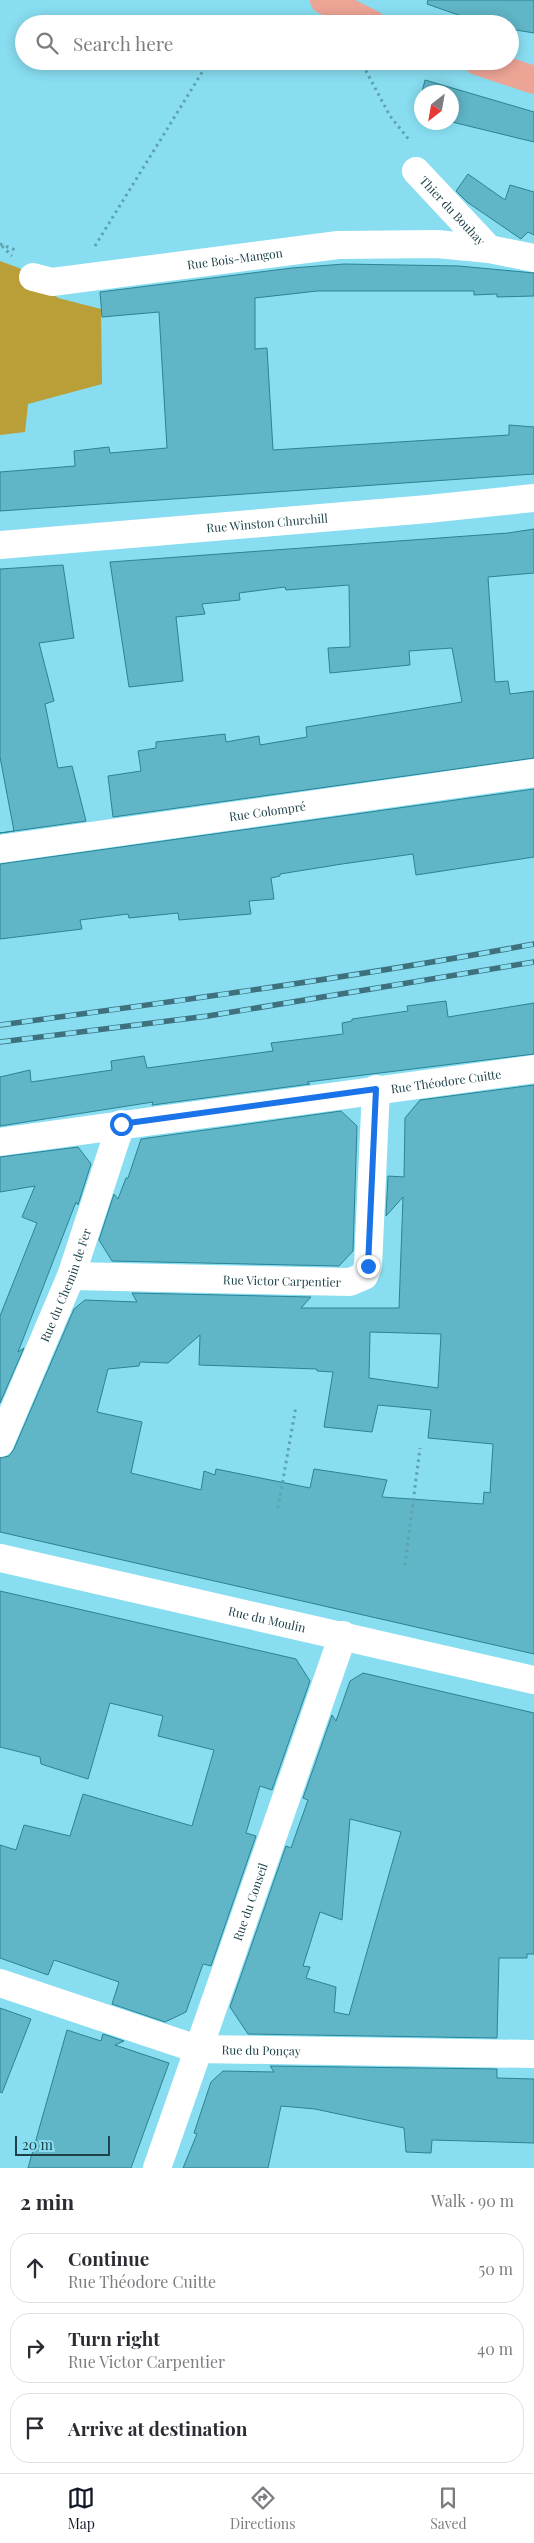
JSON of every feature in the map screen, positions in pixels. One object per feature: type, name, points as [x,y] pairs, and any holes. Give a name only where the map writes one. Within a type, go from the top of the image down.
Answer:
[{"type":"main road","points":[[324,0],[354,15]]},
{"type":"main road","points":[[504,70],[534,80]]},
{"type":"street","name":"Thier du Bouhay","points":[[416,171],[489,249]]},
{"type":"street","name":"Thier du Bouhay","points":[[437,244],[489,249],[534,258]]},
{"type":"street","name":"Rue Bois-Mangon","points":[[29,265],[52,282],[338,245],[437,244]]},
{"type":"street","name":"Rue Winston Churchill","points":[[0,545],[428,509],[534,498]]},
{"type":"street","name":"Rue Colompré","points":[[1,846],[534,773]]},
{"type":"street","name":"Rue Théodore Cuitte","points":[[0,1142],[376,1089],[534,1069]]},
{"type":"street","name":"Rue Victor Carpentier","points":[[71,1276],[350,1282],[364,1276],[368,1266],[376,1089]]},
{"type":"street","name":"Rue du Chemin de Fer","points":[[0,1443],[71,1276],[121,1124]]},
{"type":"street","name":"Rue du Moulin","points":[[0,1558],[343,1634],[534,1680]]},
{"type":"street","name":"Rue du Conseil","points":[[157,2168],[343,1634]]},
{"type":"street","name":"Rue du Ponçay","points":[[0,1983],[197,2049],[534,2054]]},
{"type":"path","points":[[90,255],[203,70]]},
{"type":"path","points":[[366,70],[390,116],[418,152],[416,171]]},
{"type":"path","points":[[0,244],[29,265]]},
{"type":"path","points":[[278,1508],[296,1406]]},
{"type":"path","points":[[406,1565],[420,1448]]},
{"type":"shaded area","points":[[0,261],[19,268],[58,298],[101,309],[102,384],[28,404],[25,432],[0,435]]},
{"type":"building","points":[[428,0],[534,0],[534,33],[519,30],[519,15],[458,15],[427,4]]},
{"type":"building","points":[[425,80],[442,85],[424,85]]},
{"type":"building","points":[[459,90],[534,112],[534,142],[459,124]]},
{"type":"building","points":[[468,174],[505,200],[510,185],[534,192],[534,235],[528,232],[521,239],[467,202],[456,191]]},
{"type":"building","points":[[344,264],[459,266],[534,273],[534,296],[497,297],[497,294],[474,295],[474,291],[317,291],[255,298],[255,349],[267,348],[273,450],[509,435],[509,425],[534,427],[534,474],[0,511],[0,472],[75,466],[74,451],[109,447],[110,453],[167,448],[159,312],[102,317],[100,292],[292,268]]},
{"type":"building","points":[[534,529],[534,573],[488,577],[495,682],[508,681],[510,694],[534,691],[534,758],[113,817],[108,776],[141,771],[138,751],[156,748],[156,742],[225,734],[226,742],[259,736],[260,745],[307,737],[306,727],[462,702],[452,648],[409,651],[410,665],[330,673],[328,648],[350,647],[349,585],[286,590],[285,587],[239,593],[240,600],[202,604],[205,614],[176,617],[183,681],[129,687],[110,562],[508,533]]},
{"type":"building","points":[[63,565],[74,638],[39,643],[54,701],[45,704],[58,768],[72,766],[86,821],[0,833],[14,831],[0,757],[0,569]]},
{"type":"building","points":[[534,789],[534,857],[416,875],[413,854],[342,864],[280,874],[280,876],[271,878],[274,899],[249,901],[251,914],[179,920],[178,913],[129,918],[128,914],[80,920],[82,929],[0,939],[0,864]]},
{"type":"building","points":[[446,1001],[448,1017],[534,1003],[534,1054],[307,1082],[310,1084],[152,1105],[153,1102],[0,1126],[0,1077],[30,1070],[31,1082],[112,1070],[111,1061],[144,1056],[147,1068],[273,1051],[271,1043],[343,1034],[342,1023],[352,1021],[352,1019],[408,1011],[407,1006]]},
{"type":"building","points":[[534,1085],[534,1654],[0,1532],[0,1458],[9,1456],[14,1449],[74,1309],[85,1300],[137,1302],[132,1293],[311,1297],[301,1308],[399,1308],[403,1197],[386,1216],[388,1176],[404,1177],[405,1118],[420,1100]],"holes":[[[370,1332],[441,1334],[438,1388],[369,1378]],[[200,1335],[199,1365],[317,1369],[317,1371],[333,1372],[324,1427],[372,1432],[378,1405],[431,1410],[428,1438],[493,1444],[490,1493],[484,1492],[483,1504],[382,1497],[387,1480],[314,1469],[310,1488],[216,1469],[215,1475],[204,1471],[201,1490],[131,1473],[142,1422],[97,1412],[108,1369],[139,1366],[140,1362],[168,1363]]]},
{"type":"building","points":[[341,1111],[357,1126],[353,1251],[339,1266],[112,1261],[99,1240],[114,1194],[118,1199],[126,1178],[128,1178],[141,1139]]},
{"type":"building","points":[[78,1147],[91,1164],[78,1205],[76,1202],[18,1352],[24,1348],[0,1403],[0,1316],[37,1223],[22,1217],[35,1186],[0,1192],[0,1157]]},
{"type":"building","points":[[0,1591],[296,1659],[310,1681],[272,1790],[260,1786],[246,1833],[256,1836],[211,1966],[203,1964],[186,2012],[165,2022],[112,2004],[119,1982],[54,1960],[48,1975],[0,1958],[0,1845],[16,1850],[24,1825],[70,1836],[83,1794],[192,1826],[214,1750],[158,1736],[163,1716],[110,1703],[88,1779],[41,1764],[40,1757],[0,1747]]},
{"type":"building","points":[[363,1673],[534,1713],[534,1954],[527,1954],[527,1958],[499,1958],[497,2038],[248,2034],[230,2007],[286,1846],[291,1848],[308,1800],[303,1798],[332,1715],[336,1721],[350,1681]],"holes":[[[350,1819],[401,1832],[349,2015],[334,2012],[336,1987],[306,1978],[310,1967],[303,1966],[320,1912],[342,1920]]]},
{"type":"building","points":[[0,2008],[31,2019],[2,2093],[0,2092]]},
{"type":"building","points":[[67,2030],[101,2041],[103,2034],[124,2041],[115,2045],[169,2063],[131,2168],[28,2168]]},
{"type":"building","points":[[270,2066],[497,2069],[497,2078],[534,2079],[534,2143],[432,2140],[431,2153],[406,2152],[404,2128],[315,2109],[281,2106],[268,2168],[183,2168],[197,2134],[194,2133],[211,2082],[223,2071],[274,2072]]},
{"type":"railway","points":[[0,1025],[334,978],[534,944]]},
{"type":"railway","points":[[0,1042],[208,1016],[534,962]]},
{"type":"route","points":[[121,1124],[376,1089],[368,1266]]}]
